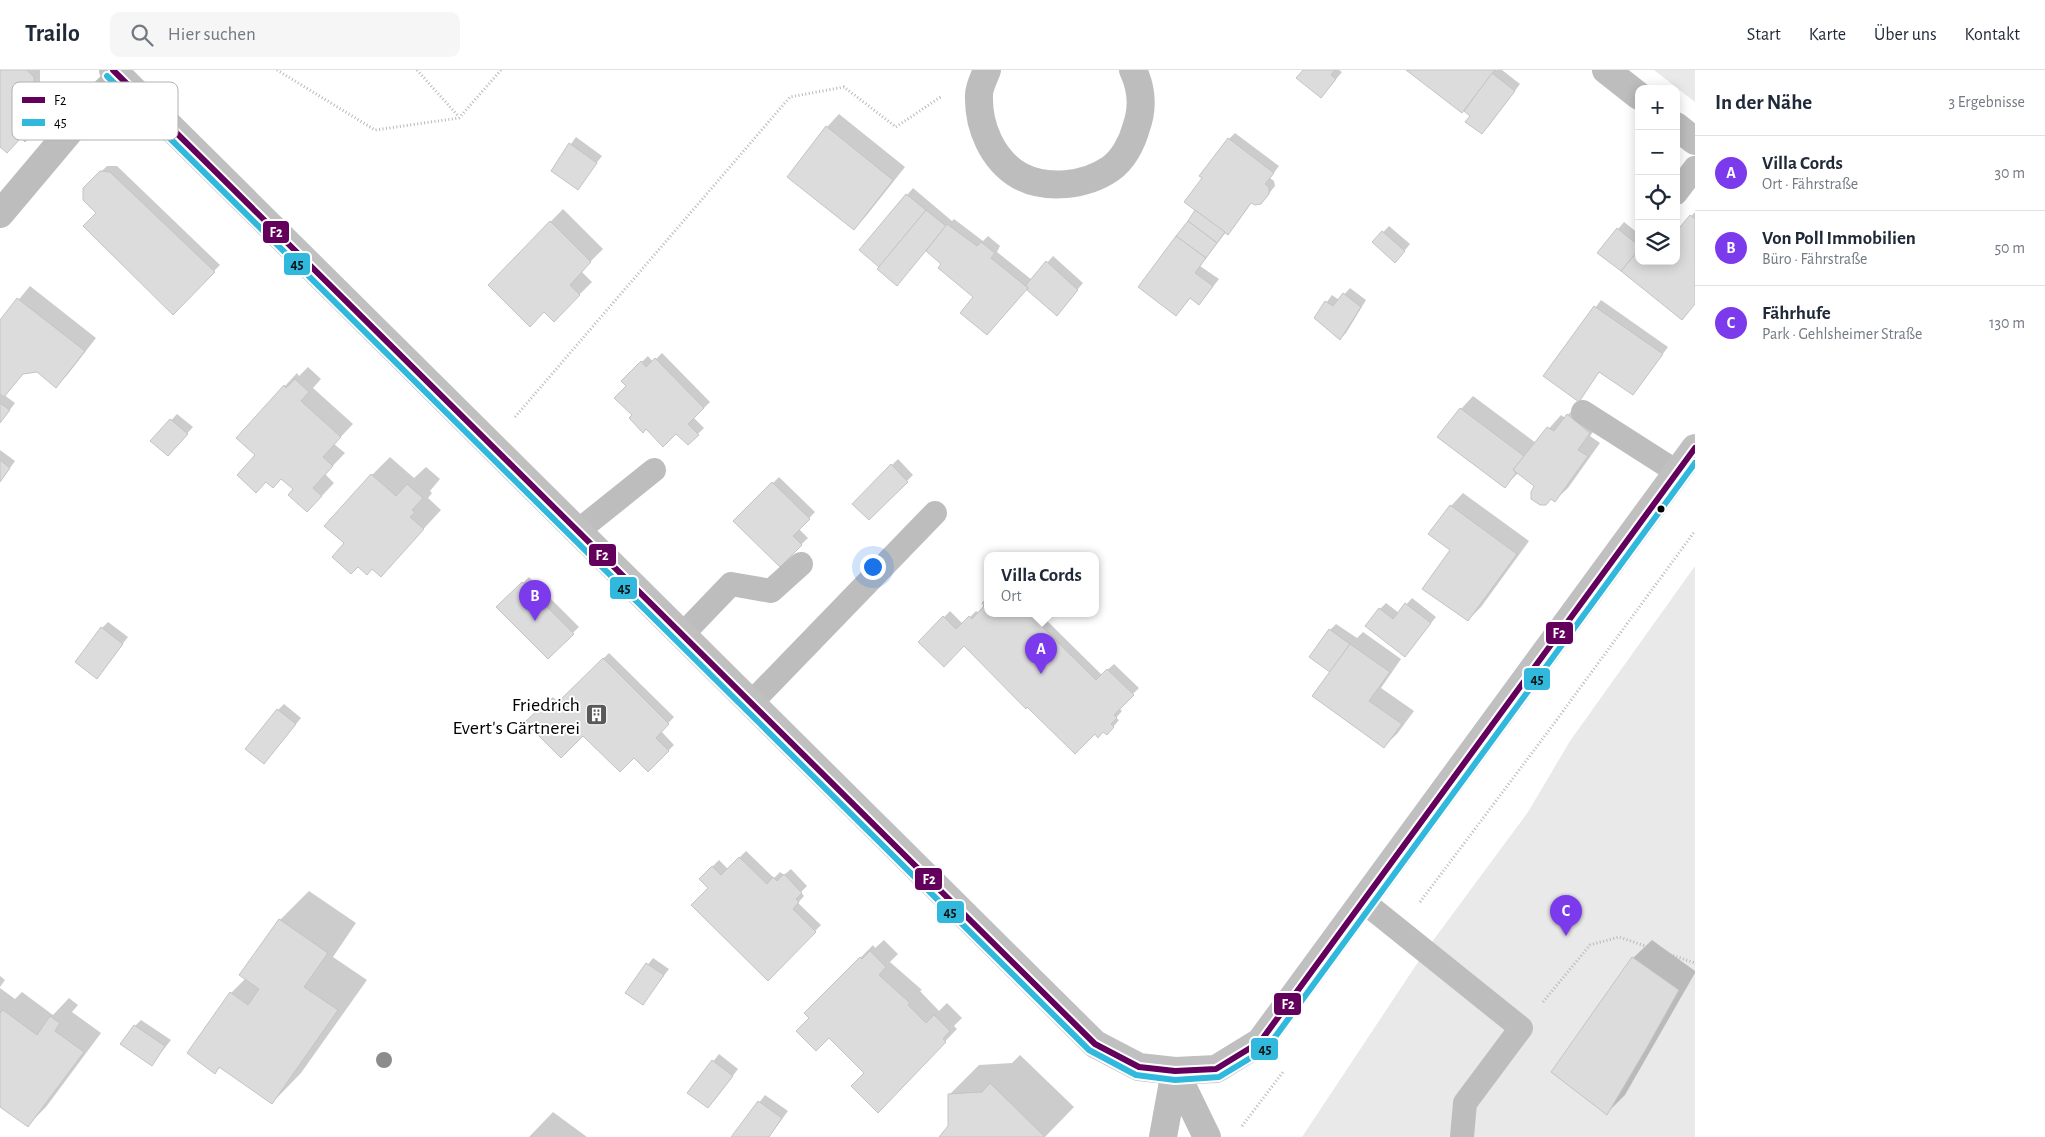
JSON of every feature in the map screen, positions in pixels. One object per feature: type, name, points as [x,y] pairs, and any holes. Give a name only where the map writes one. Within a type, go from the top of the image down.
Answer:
[{"type":"street","points":[[1606,70],[1635,93]]},
{"type":"street","points":[[117,73],[126,82]]},
{"type":"street","points":[[983,82],[981,125],[996,155],[1020,176],[1050,185],[1082,182],[1111,168],[1132,144],[1141,113],[1142,74]]},
{"type":"street","points":[[1680,129],[1695,141]]},
{"type":"street","points":[[178,134],[1095,1044],[1139,1067],[1175,1072],[1216,1069],[1260,1042],[1695,448]]},
{"type":"street","points":[[0,214],[62,140]]},
{"type":"street","points":[[1175,1072],[1206,1136]]},
{"type":"street","points":[[1163,1137],[1175,1072]]},
{"type":"lane","points":[[1680,187],[1695,168]]},
{"type":"lane","points":[[1583,412],[1677,472]]},
{"type":"lane","points":[[578,531],[654,470]]},
{"type":"lane","points":[[751,703],[935,513]]},
{"type":"lane","points":[[682,635],[730,584],[771,591],[801,564]]},
{"type":"lane","points":[[1364,902],[1521,1028],[1465,1103],[1462,1137]]},
{"type":"path","points":[[277,70],[375,130],[459,118],[501,70]]},
{"type":"path","points":[[418,70],[459,118]]},
{"type":"path","points":[[490,445],[790,97],[844,87],[896,128],[956,86],[983,82]]},
{"type":"path","points":[[1399,930],[1548,733],[1695,531]]},
{"type":"path","points":[[1521,1028],[1590,945],[1619,936],[1695,963]]},
{"type":"path","points":[[1206,1136],[1244,1126],[1284,1071]]},
{"type":"shaded area","points":[[1654,70],[1695,70],[1695,102],[1680,90],[1680,85],[1673,85]]},
{"type":"shaded area","points":[[1695,566],[1695,1137],[1302,1137],[1426,950],[1528,812],[1570,741]]},
{"type":"building","points":[[0,70],[27,70],[34,77],[34,82],[12,82],[12,140],[19,140],[7,153],[0,147]]},
{"type":"building","points":[[1303,70],[1335,70],[1331,75],[1336,79],[1321,98],[1296,78]]},
{"type":"building","points":[[1406,70],[1495,70],[1462,113]]},
{"type":"building","points":[[1492,73],[1515,91],[1482,134],[1465,122],[1470,116],[1464,111]]},
{"type":"building","points":[[826,126],[893,180],[854,230],[787,177]]},
{"type":"building","points":[[1228,138],[1274,173],[1265,184],[1269,187],[1269,194],[1261,204],[1255,205],[1251,203],[1228,235],[1184,202],[1202,178],[1199,176]]},
{"type":"building","points":[[569,143],[597,163],[578,190],[551,171]]},
{"type":"building","points":[[100,171],[110,172],[215,272],[173,315],[83,226],[96,213],[83,200],[83,188]]},
{"type":"building","points":[[906,194],[926,210],[879,267],[859,250]]},
{"type":"building","points":[[926,210],[946,226],[897,286],[877,269]]},
{"type":"building","points":[[1195,210],[1225,232],[1217,243],[1188,221]]},
{"type":"building","points":[[1690,215],[1695,219],[1695,304],[1682,320],[1621,271],[1635,254],[1635,265],[1680,265],[1680,227]]},
{"type":"building","points":[[550,221],[591,262],[570,285],[580,295],[554,322],[544,312],[530,327],[488,285]]},
{"type":"building","points":[[1188,221],[1217,243],[1206,258],[1176,236]]},
{"type":"building","points":[[947,224],[977,246],[981,242],[995,253],[991,258],[1028,288],[987,335],[960,313],[973,297],[938,268],[941,264],[926,251]]},
{"type":"building","points":[[1617,228],[1635,243],[1635,254],[1621,271],[1597,253]]},
{"type":"building","points":[[1382,231],[1405,251],[1395,263],[1372,242]]},
{"type":"building","points":[[1176,236],[1206,258],[1195,273],[1213,286],[1199,305],[1190,298],[1176,316],[1138,287]]},
{"type":"building","points":[[1046,261],[1078,290],[1057,316],[1027,290],[1026,285]]},
{"type":"building","points":[[1343,293],[1361,307],[1340,340],[1314,318],[1325,301],[1333,306]]},
{"type":"building","points":[[17,298],[85,351],[56,388],[37,372],[23,374],[4,397],[0,394],[0,320]]},
{"type":"building","points":[[1594,306],[1663,354],[1633,395],[1599,372],[1579,402],[1543,376]]},
{"type":"building","points":[[655,358],[704,408],[688,424],[699,435],[688,445],[676,434],[663,447],[646,429],[643,433],[629,418],[632,415],[614,398],[626,386],[621,381],[641,361],[646,367]]},
{"type":"building","points":[[295,379],[309,392],[301,401],[341,437],[323,457],[333,466],[313,488],[322,496],[307,512],[288,495],[293,489],[281,479],[273,488],[266,482],[256,493],[237,475],[255,455],[236,438],[284,385],[286,388]]},
{"type":"building","points":[[0,403],[10,410],[0,423]]},
{"type":"building","points":[[1460,408],[1524,456],[1513,470],[1516,473],[1505,488],[1437,437]]},
{"type":"building","points":[[1567,414],[1590,433],[1578,450],[1588,456],[1555,502],[1551,499],[1546,505],[1540,505],[1531,499],[1531,492],[1534,486],[1513,470],[1547,427],[1554,431]]},
{"type":"building","points":[[170,419],[188,434],[168,456],[150,441]]},
{"type":"building","points":[[0,460],[10,468],[0,482]]},
{"type":"building","points":[[891,464],[908,482],[869,520],[852,504]]},
{"type":"building","points":[[371,474],[396,496],[407,484],[423,498],[412,510],[415,512],[410,517],[424,529],[381,577],[372,569],[367,575],[358,567],[351,574],[332,557],[344,543],[324,526]]},
{"type":"building","points":[[772,482],[810,519],[793,536],[802,545],[780,567],[733,521]]},
{"type":"building","points":[[1450,505],[1517,554],[1468,621],[1422,589],[1450,550],[1428,534]]},
{"type":"building","points":[[522,582],[574,634],[548,659],[496,607]]},
{"type":"building","points":[[1405,603],[1431,623],[1405,657],[1365,626],[1379,608],[1393,619]]},
{"type":"building","points":[[984,606],[984,617],[1032,617],[1096,680],[1107,669],[1134,695],[1114,715],[1117,718],[1111,724],[1114,727],[1107,735],[1103,732],[1098,738],[1095,734],[1075,754],[1027,707],[1026,709],[964,646],[944,667],[918,642],[943,616],[956,629],[969,616],[972,619]]},
{"type":"building","points":[[101,627],[123,644],[97,679],[75,662]]},
{"type":"building","points":[[1329,629],[1350,644],[1330,672],[1309,657]]},
{"type":"building","points":[[1350,644],[1390,672],[1369,701],[1402,724],[1384,748],[1312,696]]},
{"type":"building","name":"Friedrich Evert's Gärtnerei","points":[[603,658],[669,724],[656,738],[669,751],[648,772],[634,758],[620,772],[583,736],[561,758],[525,722],[546,702],[552,708]]},
{"type":"building","points":[[277,709],[296,724],[264,764],[245,749]]},
{"type":"building","points":[[739,857],[767,884],[773,877],[777,881],[784,874],[802,893],[796,899],[799,902],[793,909],[816,932],[768,981],[691,905],[708,888],[699,879],[712,866],[721,875]]},
{"type":"building","points":[[279,919],[328,953],[304,987],[338,1010],[272,1104],[219,1067],[215,1074],[187,1053],[230,992],[248,1005],[259,989],[239,975]]},
{"type":"building","points":[[870,951],[886,967],[879,975],[910,1003],[908,1005],[926,1023],[934,1015],[950,1031],[943,1039],[946,1042],[878,1113],[851,1086],[864,1073],[829,1038],[816,1051],[796,1031],[809,1018],[804,1013],[860,957],[862,959]]},
{"type":"building","points":[[1632,957],[1679,990],[1607,1115],[1551,1072]]},
{"type":"building","points":[[646,963],[664,975],[643,1005],[625,993]]},
{"type":"building","points":[[3,1010],[37,1035],[50,1016],[60,1023],[55,1031],[84,1052],[28,1127],[0,1107],[0,1013]]},
{"type":"building","points":[[134,1025],[165,1046],[152,1066],[120,1044]]},
{"type":"building","points":[[712,1060],[733,1076],[708,1108],[687,1093]]},
{"type":"building","points":[[990,1083],[1045,1137],[939,1137],[948,1126],[948,1094],[982,1092]]},
{"type":"building","points":[[758,1101],[782,1118],[769,1137],[731,1137]]},
{"type":"transit line","name":"F2","points":[[113,70],[125,82]]},
{"type":"transit line","name":"45","points":[[107,76],[113,82]]},
{"type":"transit line","name":"F2","points":[[178,134],[1095,1044],[1139,1067],[1175,1071],[1216,1069],[1260,1042],[1695,448]]},
{"type":"transit line","name":"45","points":[[172,140],[1089,1050],[1136,1075],[1175,1080],[1219,1077],[1267,1048],[1695,463]]},
{"type":"place","name":"Von Poll Immobilien","points":[[535,621]]},
{"type":"place","name":"Villa Cords","points":[[1041,674]]},
{"type":"place","name":"Friedrich Evert's Gärtnerei","points":[[596,715]]},
{"type":"place","name":"Fährhufe","points":[[1566,936]]}]
